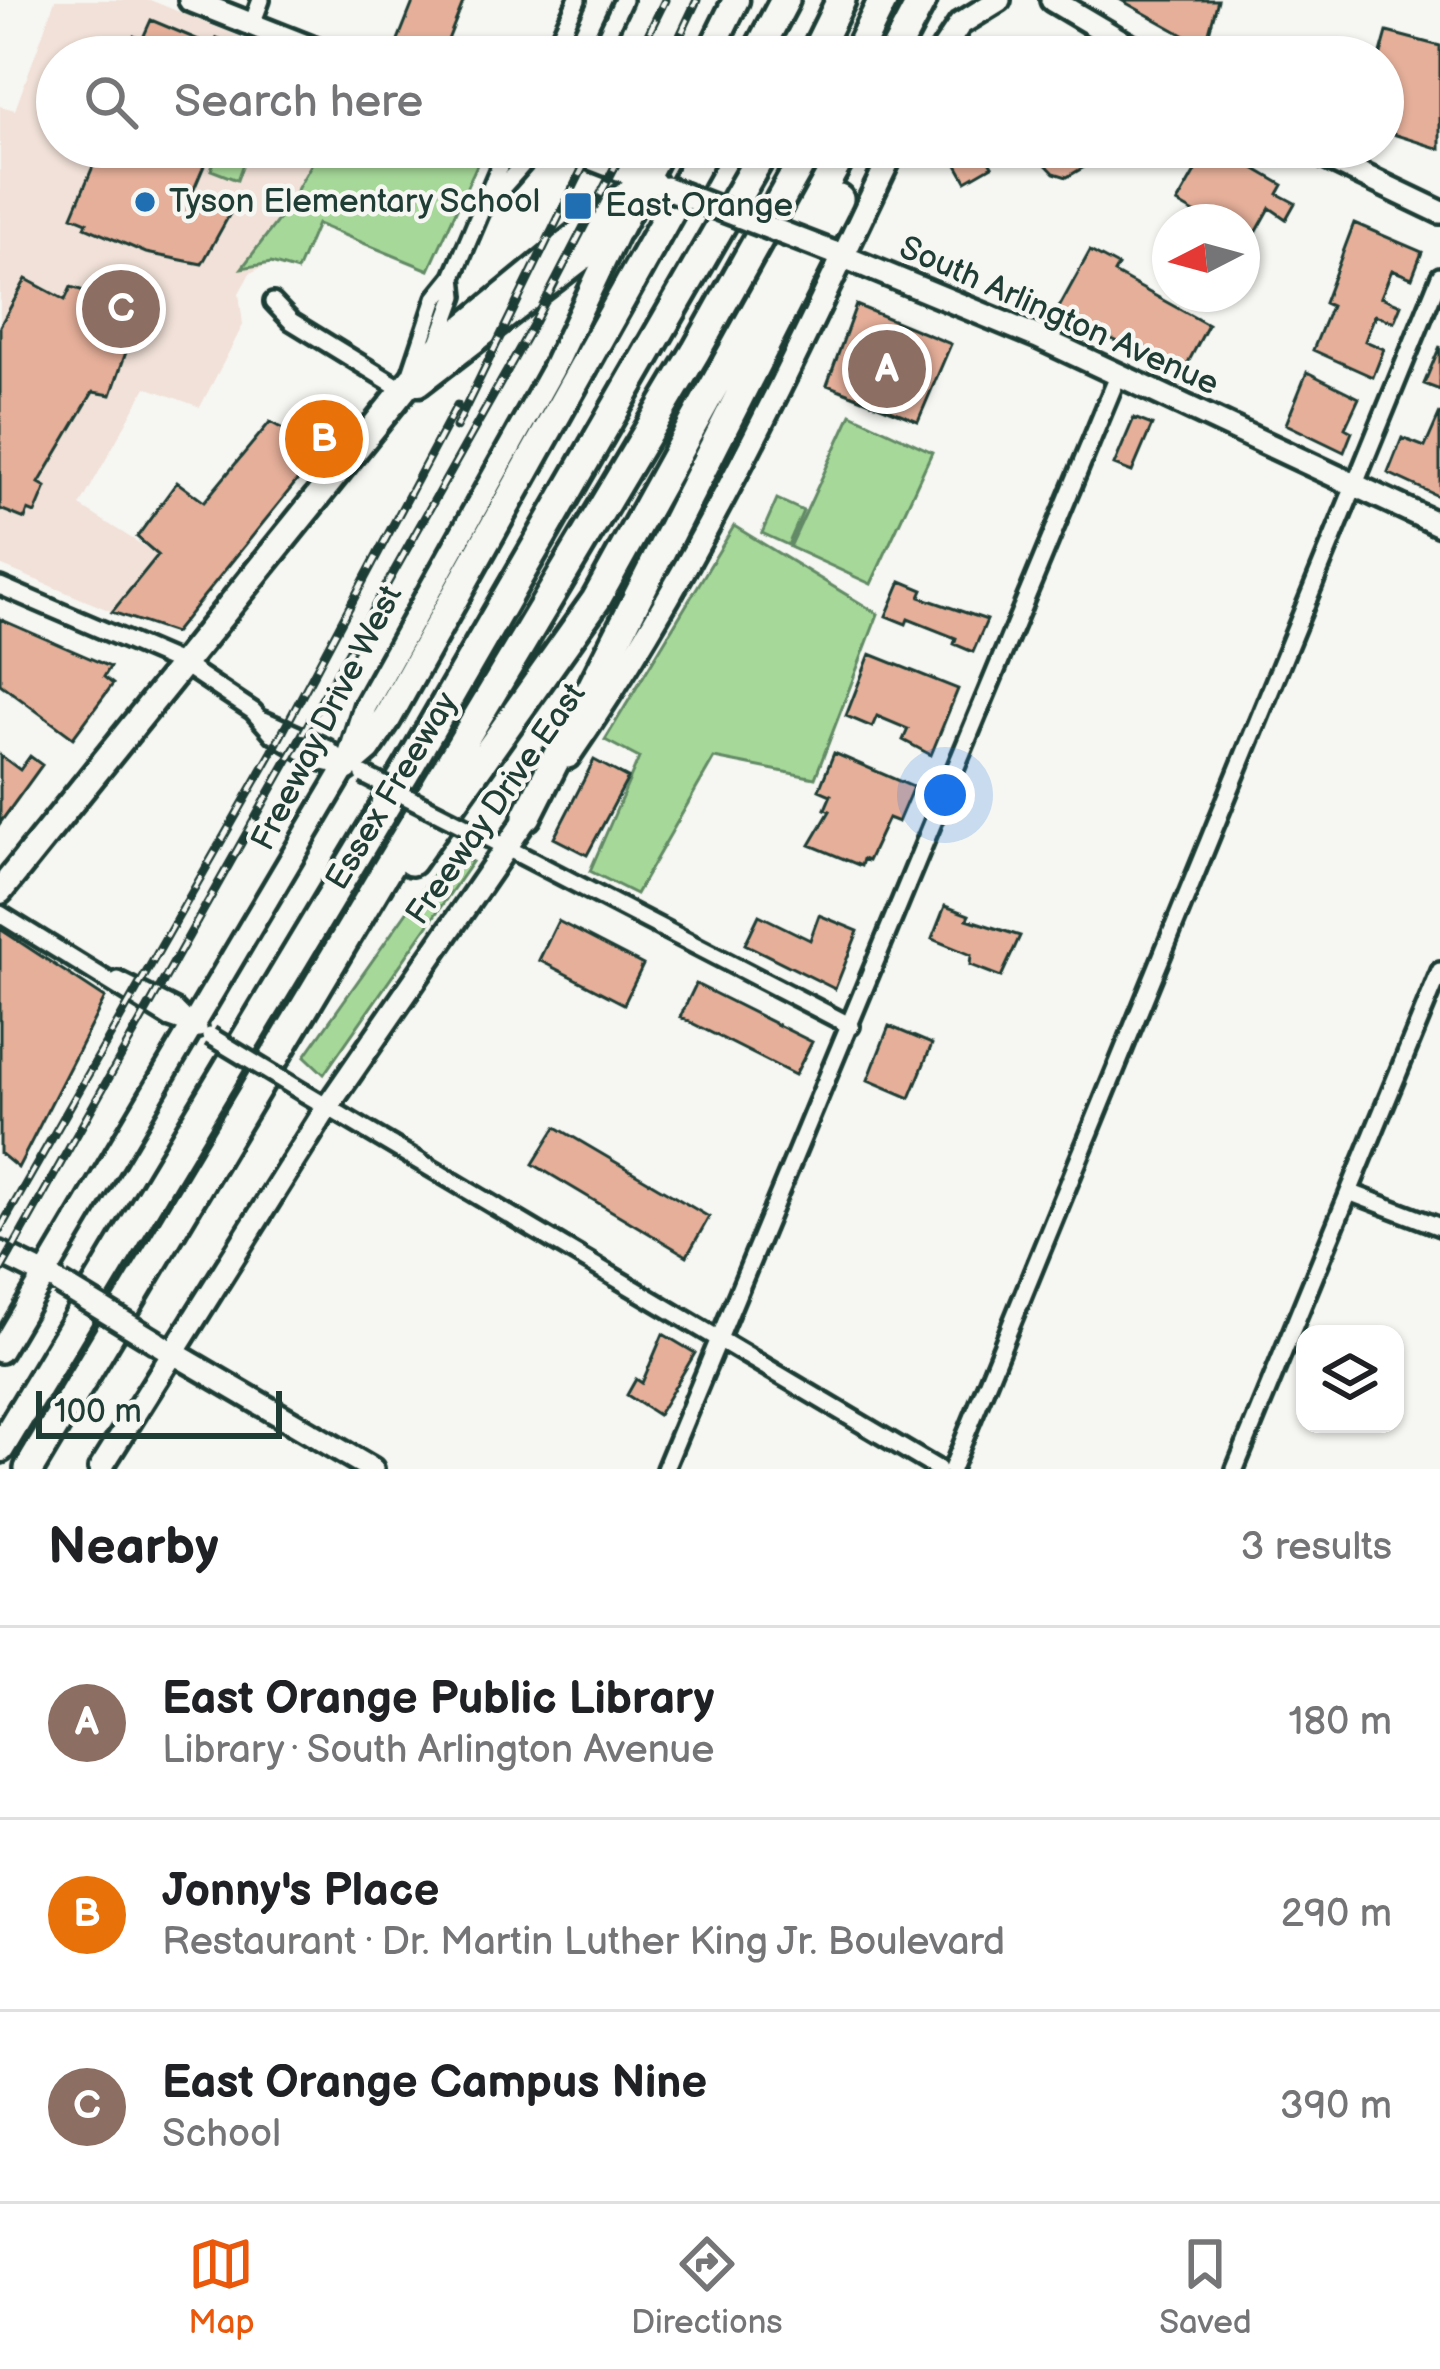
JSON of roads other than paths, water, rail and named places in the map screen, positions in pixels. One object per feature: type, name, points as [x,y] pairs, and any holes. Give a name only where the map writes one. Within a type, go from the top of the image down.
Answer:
[{"type":"highway","points":[[766,36],[785,0]]},
{"type":"highway","points":[[823,36],[841,0]]},
{"type":"highway","points":[[865,36],[883,0]]},
{"type":"highway","points":[[905,36],[926,0]]},
{"type":"highway","points":[[913,36],[926,0]]},
{"type":"highway","points":[[355,771],[694,168]]},
{"type":"highway","name":"Essex Freeway","points":[[0,1448],[410,765],[754,168]]},
{"type":"highway","name":"Essex Freeway","points":[[29,1469],[716,318],[798,168]]},
{"type":"highway","points":[[297,1020],[596,600],[834,168]]},
{"type":"highway","points":[[527,816],[735,414],[854,168]]},
{"type":"main road","points":[[190,0],[282,36]]},
{"type":"main road","points":[[718,36],[736,0]]},
{"type":"main road","points":[[947,36],[963,0]]},
{"type":"main road","points":[[953,36],[966,19],[999,0]]},
{"type":"main road","points":[[1052,0],[1113,36]]},
{"type":"main road","name":"South Arlington Avenue","points":[[615,168],[837,254],[1118,376],[1440,525]]},
{"type":"main road","points":[[405,391],[442,370],[619,229],[656,184],[659,168]]},
{"type":"main road","name":"Freeway Drive East","points":[[100,1469],[164,1347],[620,680],[673,591],[884,168]]},
{"type":"main road","points":[[1348,168],[1440,212]]},
{"type":"main road","points":[[5,874],[184,664],[434,352],[656,184]]},
{"type":"main road","name":"Freeway Drive West","points":[[0,1351],[53,1279],[355,771],[365,706],[552,371],[619,229]]},
{"type":"main road","points":[[0,1240],[36,1261],[53,1279]]},
{"type":"main road","points":[[0,1253],[53,1279],[372,1469]]},
{"type":"street","points":[[252,24],[261,0]]},
{"type":"street","points":[[560,36],[577,0]]},
{"type":"street","points":[[606,36],[623,0]]},
{"type":"street","points":[[273,302],[291,321],[405,391],[439,291],[453,277],[500,168]]},
{"type":"street","points":[[483,209],[519,168]]},
{"type":"street","points":[[952,1469],[1440,276]]},
{"type":"street","points":[[434,352],[455,296],[453,277]]},
{"type":"street","points":[[665,1469],[1118,376]]},
{"type":"street","points":[[0,586],[184,664],[264,719],[274,735],[319,761],[355,771],[851,1026]]},
{"type":"street","points":[[0,914],[938,1469]]},
{"type":"street","points":[[1235,1469],[1440,971]]},
{"type":"street","points":[[1349,1192],[1440,1227]]},
{"type":"railway","points":[[647,36],[665,0]]},
{"type":"railway","points":[[680,36],[697,0]]},
{"type":"railway","points":[[456,427],[583,168]]},
{"type":"railway","points":[[0,1271],[533,325],[614,168]]},
{"type":"railway","points":[[0,1229],[271,754],[457,405]]},
{"type":"place","name":"Tyson Elementary School","points":[[145,202]]},
{"type":"place","name":"East Orange","points":[[578,206]]},
{"type":"place","name":"East Orange Campus Nine","points":[[121,309]]},
{"type":"place","name":"East Orange Public Library","points":[[887,369]]},
{"type":"place","name":"Jonny's Place","points":[[324,439]]}]
